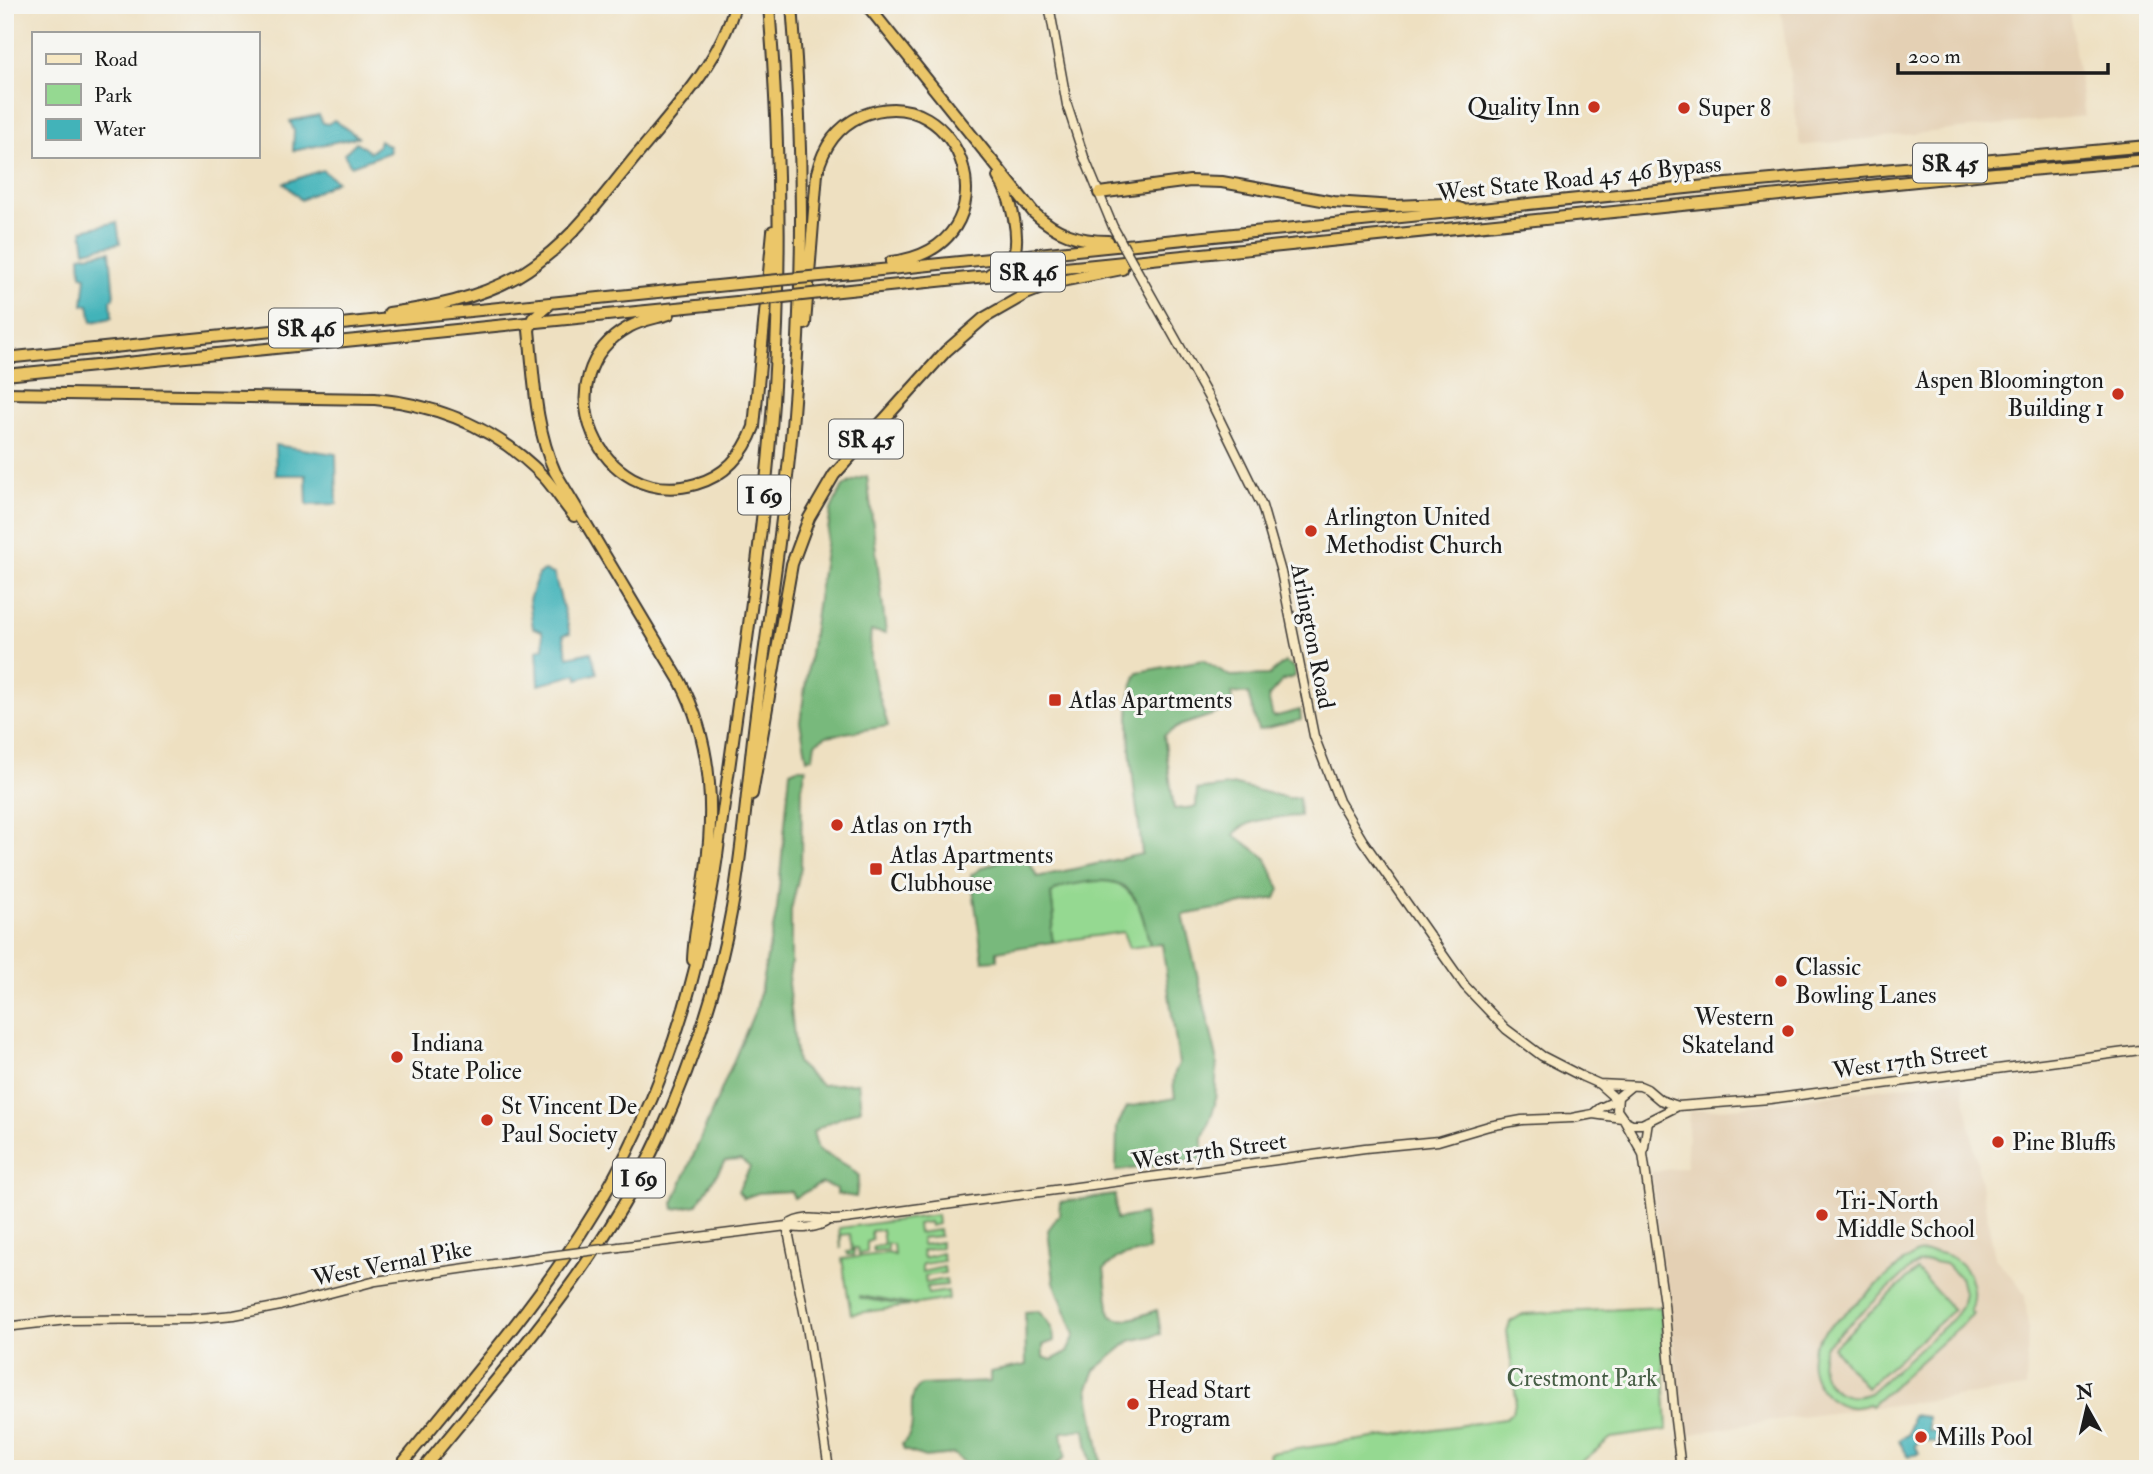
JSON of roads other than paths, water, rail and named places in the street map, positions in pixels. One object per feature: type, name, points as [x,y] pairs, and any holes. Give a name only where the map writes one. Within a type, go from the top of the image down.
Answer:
[{"type":"highway","points":[[307,328],[469,298],[517,276],[542,260],[578,227],[698,79],[725,35],[735,5]]},
{"type":"highway","name":"I 69","points":[[398,1469],[529,1306],[594,1213],[631,1146],[652,1100],[693,980],[716,868],[766,478],[778,313],[775,83],[769,5]]},
{"type":"highway","name":"I 69","points":[[423,1469],[550,1315],[609,1231],[647,1163],[673,1106],[711,997],[732,909],[782,517],[795,391],[801,264],[801,187],[792,5]]},
{"type":"highway","points":[[867,5],[1034,213],[1056,230],[1079,239],[1167,241]]},
{"type":"highway","points":[[795,391],[807,306],[817,173],[827,145],[842,129],[869,114],[901,111],[926,119],[950,139],[964,166],[966,196],[957,223],[944,240],[919,256],[870,265],[844,274]]},
{"type":"highway","points":[[967,132],[1008,195],[1016,239],[1014,256],[1010,263],[985,277]]},
{"type":"highway","name":"West State Road 45 46 Bypass","points":[[1014,256],[1959,162],[2148,146]]},
{"type":"highway","name":"West State Road 45 46 Bypass","points":[[1225,253],[1938,179],[2148,160]]},
{"type":"highway","points":[[1938,179],[1953,170],[1959,162]]},
{"type":"highway","points":[[1098,193],[1190,181],[1222,182],[1333,202],[1395,206],[1445,204],[1468,211]]},
{"type":"highway","points":[[733,302],[642,321],[621,332],[600,355],[591,372],[587,390],[587,416],[600,449],[624,473],[657,487],[688,486],[720,474],[746,445],[754,427],[758,403],[778,186]]},
{"type":"highway","points":[[1622,211],[1629,201],[1642,193]]},
{"type":"highway","name":"SR 46","points":[[5,375],[1225,253]]},
{"type":"highway","name":"SR 45","points":[[742,834],[757,775],[792,564],[809,518],[834,475],[959,339],[984,318],[1011,302],[1073,278],[1225,253]]},
{"type":"highway","name":"SR 45","points":[[551,303],[1014,256]]},
{"type":"highway","points":[[551,303],[530,323],[538,411],[545,449],[555,472],[680,681],[703,738],[710,783],[710,833],[694,935],[693,980]]},
{"type":"highway","name":"SR 46","points":[[5,358],[551,303]]},
{"type":"highway","points":[[5,393],[375,400],[434,409],[483,430],[519,453],[552,486],[595,538]]},
{"type":"main road","name":"Arlington Road","points":[[1049,5],[1067,105],[1098,193],[1113,227],[1211,402],[1262,506],[1281,572],[1308,715],[1317,747],[1339,801],[1409,909],[1480,1003],[1506,1029],[1536,1052],[1599,1084],[1617,1100]]},
{"type":"main road","name":"West 17th Street","points":[[1649,1120],[1678,1106],[1770,1099],[2148,1049]]},
{"type":"main road","name":"Arlington Road","points":[[1599,1084],[1631,1086]]},
{"type":"main road","points":[[1643,1154],[1617,1110],[1617,1100],[1622,1091],[1631,1086],[1644,1087],[1653,1095],[1656,1108],[1649,1120],[1643,1154],[1664,1304],[1681,1469]]},
{"type":"main road","name":"West 17th Street","points":[[1653,1095],[1678,1106]]},
{"type":"main road","name":"West 17th Street","points":[[1593,1114],[1617,1100]]},
{"type":"main road","name":"West 17th Street","points":[[787,1226],[818,1226],[829,1220],[1181,1175],[1364,1148],[1438,1141],[1509,1122],[1593,1114],[1623,1119]]},
{"type":"main road","points":[[1623,1119],[1636,1125],[1649,1120]]},
{"type":"main road","points":[[787,1226],[807,1327],[829,1469]]},
{"type":"main road","name":"West Vernal Pike","points":[[5,1327],[85,1319],[201,1318],[262,1310],[376,1280],[787,1226]]},
{"type":"water","points":[[319,115],[323,123],[328,124],[334,120],[358,137],[293,151],[294,131],[290,121]]},
{"type":"water","points":[[380,140],[389,146],[390,152],[351,166],[344,154],[356,142],[370,152],[378,146]]},
{"type":"water","points":[[322,170],[337,181],[301,200],[284,183]]},
{"type":"water","points":[[117,222],[120,243],[85,251],[82,230]]},
{"type":"water","points":[[110,251],[114,298],[111,300],[112,318],[92,322],[89,305],[83,305],[86,276],[81,275],[80,256]]},
{"type":"water","points":[[275,445],[336,454],[337,504],[307,505],[306,475],[276,475]]},
{"type":"water","points":[[544,571],[554,574],[570,633],[563,635],[568,657],[591,652],[597,673],[578,679],[577,674],[539,685],[537,650],[544,648],[542,631],[533,628],[529,600],[538,574]]},
{"type":"water","name":"Mills Pool","points":[[1912,1415],[1928,1417],[1928,1430],[1939,1432],[1937,1443],[1921,1440],[1915,1445],[1919,1454],[1908,1456],[1898,1440],[1909,1434]]},
{"type":"place","name":"Quality Inn","points":[[1594,107]]},
{"type":"place","name":"Super 8","points":[[1684,108]]},
{"type":"place","name":"Aspen Bloomington Building 1","points":[[2118,394]]},
{"type":"place","name":"Arlington United Methodist Church","points":[[1311,531]]},
{"type":"place","name":"Atlas Apartments","points":[[1055,700]]},
{"type":"place","name":"Atlas on 17th","points":[[837,825]]},
{"type":"place","name":"Atlas Apartments Clubhouse","points":[[876,869]]},
{"type":"place","name":"Classic Bowling Lanes","points":[[1781,981]]},
{"type":"place","name":"Western Skateland","points":[[1788,1031]]},
{"type":"place","name":"Indiana State Police","points":[[397,1057]]},
{"type":"place","name":"St Vincent De Paul Society","points":[[487,1120]]},
{"type":"place","name":"Pine Bluffs","points":[[1998,1142]]},
{"type":"place","name":"Tri-North Middle School","points":[[1822,1215]]},
{"type":"place","name":"Head Start Program","points":[[1133,1404]]},
{"type":"place","name":"Mills Pool","points":[[1921,1437]]},
{"type":"park label","name":"Crestmont Park","points":[[1582,1378]]}]
